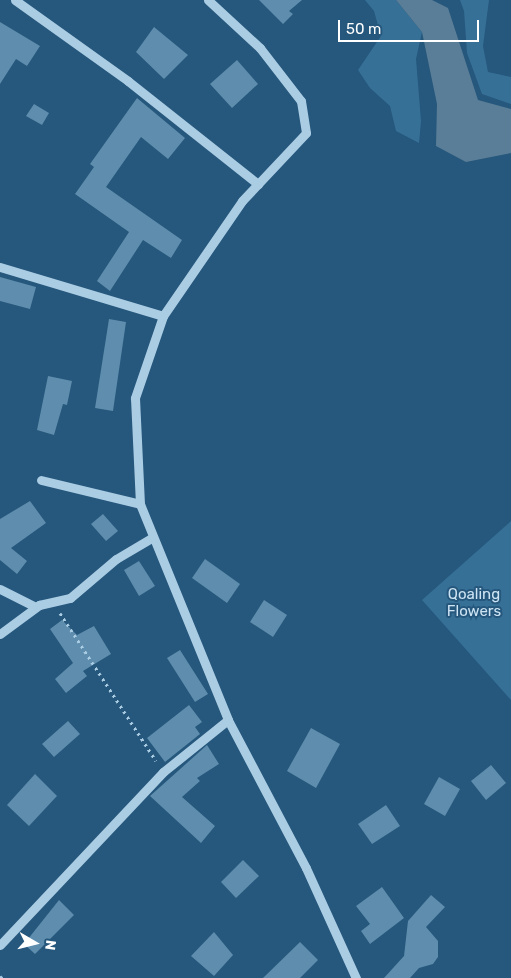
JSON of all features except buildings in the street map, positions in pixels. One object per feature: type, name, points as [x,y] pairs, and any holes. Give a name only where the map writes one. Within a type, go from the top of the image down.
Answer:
[{"type":"street","points":[[15,0],[128,81],[205,145],[258,184]]},
{"type":"street","points":[[208,0],[260,48],[301,101],[306,133],[258,184],[163,316],[135,398],[140,504],[228,720],[306,868],[356,978]]},
{"type":"street","points":[[0,266],[163,316]]},
{"type":"street","points":[[41,480],[140,504]]},
{"type":"street","points":[[0,634],[38,606],[70,598],[116,559],[153,537]]},
{"type":"street","points":[[0,589],[38,606]]},
{"type":"street","points":[[0,945],[163,772],[228,720]]},
{"type":"path","points":[[53,602],[163,772]]},
{"type":"green space","points":[[365,0],[396,0],[422,32],[416,59],[421,121],[419,143],[396,131],[390,106],[370,88],[358,70],[381,36],[374,11]]},
{"type":"green space","points":[[460,0],[489,0],[483,46],[488,72],[511,77],[511,104],[482,94],[467,53],[464,11]]},
{"type":"green space","name":"Qoaling Flowers","points":[[511,521],[511,700],[422,600]]},
{"type":"shaded area","points":[[396,0],[432,0],[448,8],[478,100],[511,109],[511,153],[466,162],[436,146],[437,104],[422,32]]}]
